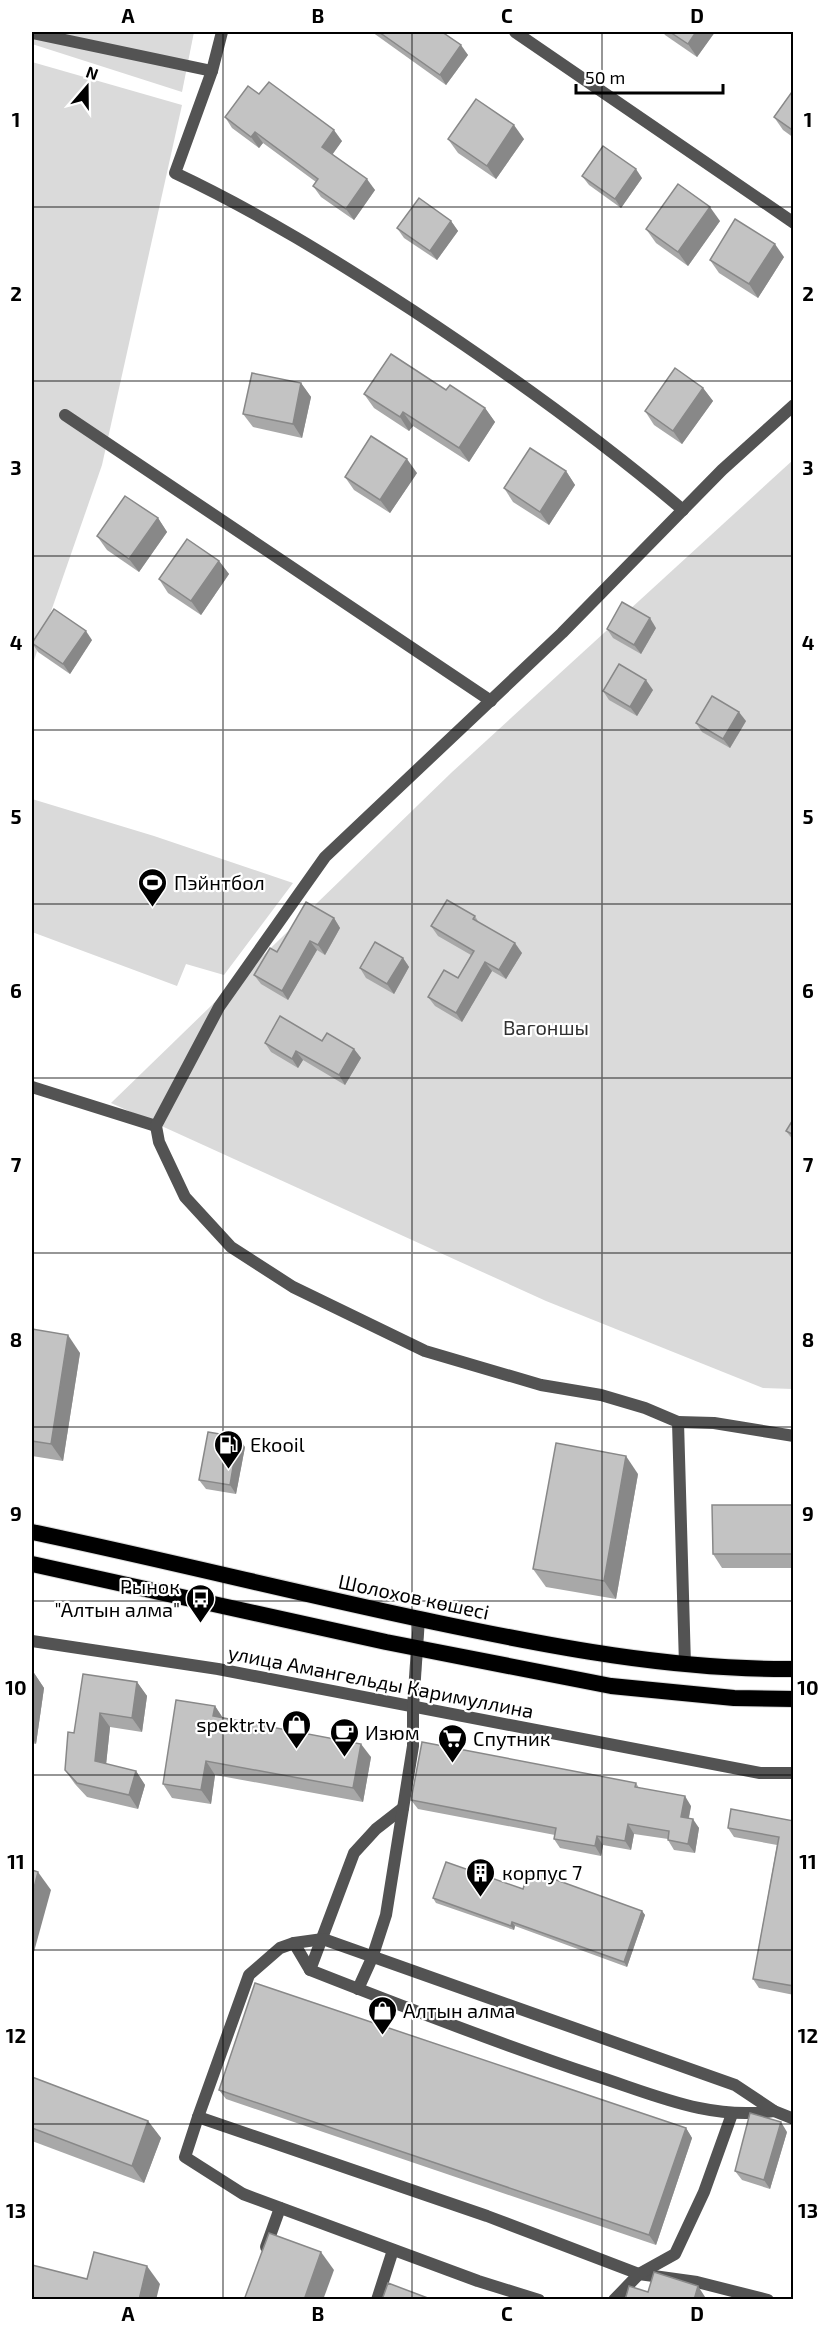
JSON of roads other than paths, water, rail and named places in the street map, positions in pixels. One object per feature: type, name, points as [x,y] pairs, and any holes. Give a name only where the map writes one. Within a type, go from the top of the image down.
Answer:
[{"type":"highway","name":"Шолохов көшесі","points":[[32,1532],[419,1619],[607,1656],[686,1665],[794,1668]]},
{"type":"highway","points":[[32,1564],[418,1648],[611,1686],[734,1698],[794,1698]]},
{"type":"street","points":[[222,32],[212,71],[175,172],[218,192],[285,230],[450,335],[560,412],[683,510]]},
{"type":"street","points":[[515,32],[532,36],[794,223]]},
{"type":"street","points":[[32,33],[212,71]]},
{"type":"street","points":[[794,405],[722,470],[562,633],[326,857],[219,1007],[156,1126],[159,1142],[185,1197],[231,1247],[293,1287],[424,1351],[542,1385],[601,1395],[645,1408],[678,1422],[714,1423],[794,1436]]},
{"type":"street","points":[[65,415],[491,700]]},
{"type":"street","points":[[32,1087],[156,1126]]},
{"type":"street","points":[[678,1422],[686,1665]]},
{"type":"street","points":[[358,1989],[372,1958],[386,1915],[414,1746],[413,1707],[419,1619]]},
{"type":"street","name":"улица Амангельды Каримуллина","points":[[32,1641],[218,1669],[760,1773],[794,1773]]},
{"type":"street","points":[[310,1970],[354,1853],[376,1828],[403,1808]]},
{"type":"street","points":[[539,2300],[393,2250],[243,2194],[185,2157],[249,1975],[280,1948],[294,1942],[323,1939],[735,2085],[774,2111],[794,2118]]},
{"type":"street","points":[[294,1942],[310,1970],[533,2055],[699,2109],[748,2115],[774,2111]]},
{"type":"street","points":[[614,2300],[639,2274],[675,2254],[704,2192],[732,2114]]},
{"type":"street","points":[[198,2117],[487,2216],[639,2274],[697,2282],[768,2300]]},
{"type":"street","points":[[262,2259],[280,2208]]},
{"type":"street","points":[[377,2300],[393,2250]]},
{"type":"place","name":"Пэйнтбол","points":[[153,908]]},
{"type":"place","name":"Ekooil","points":[[229,1470]]},
{"type":"place","name":"Рынок \"Алтын алма\"","points":[[201,1624]]},
{"type":"place","name":"spektr.tv","points":[[297,1750]]},
{"type":"place","name":"Изюм","points":[[344,1758]]},
{"type":"place","name":"Спутник","points":[[452,1764]]},
{"type":"place","name":"корпус 7","points":[[481,1898]]},
{"type":"place","name":"Алтын алма","points":[[382,2036]]},
{"type":"park label","name":"Вагоншы","points":[[546,1027]]}]
